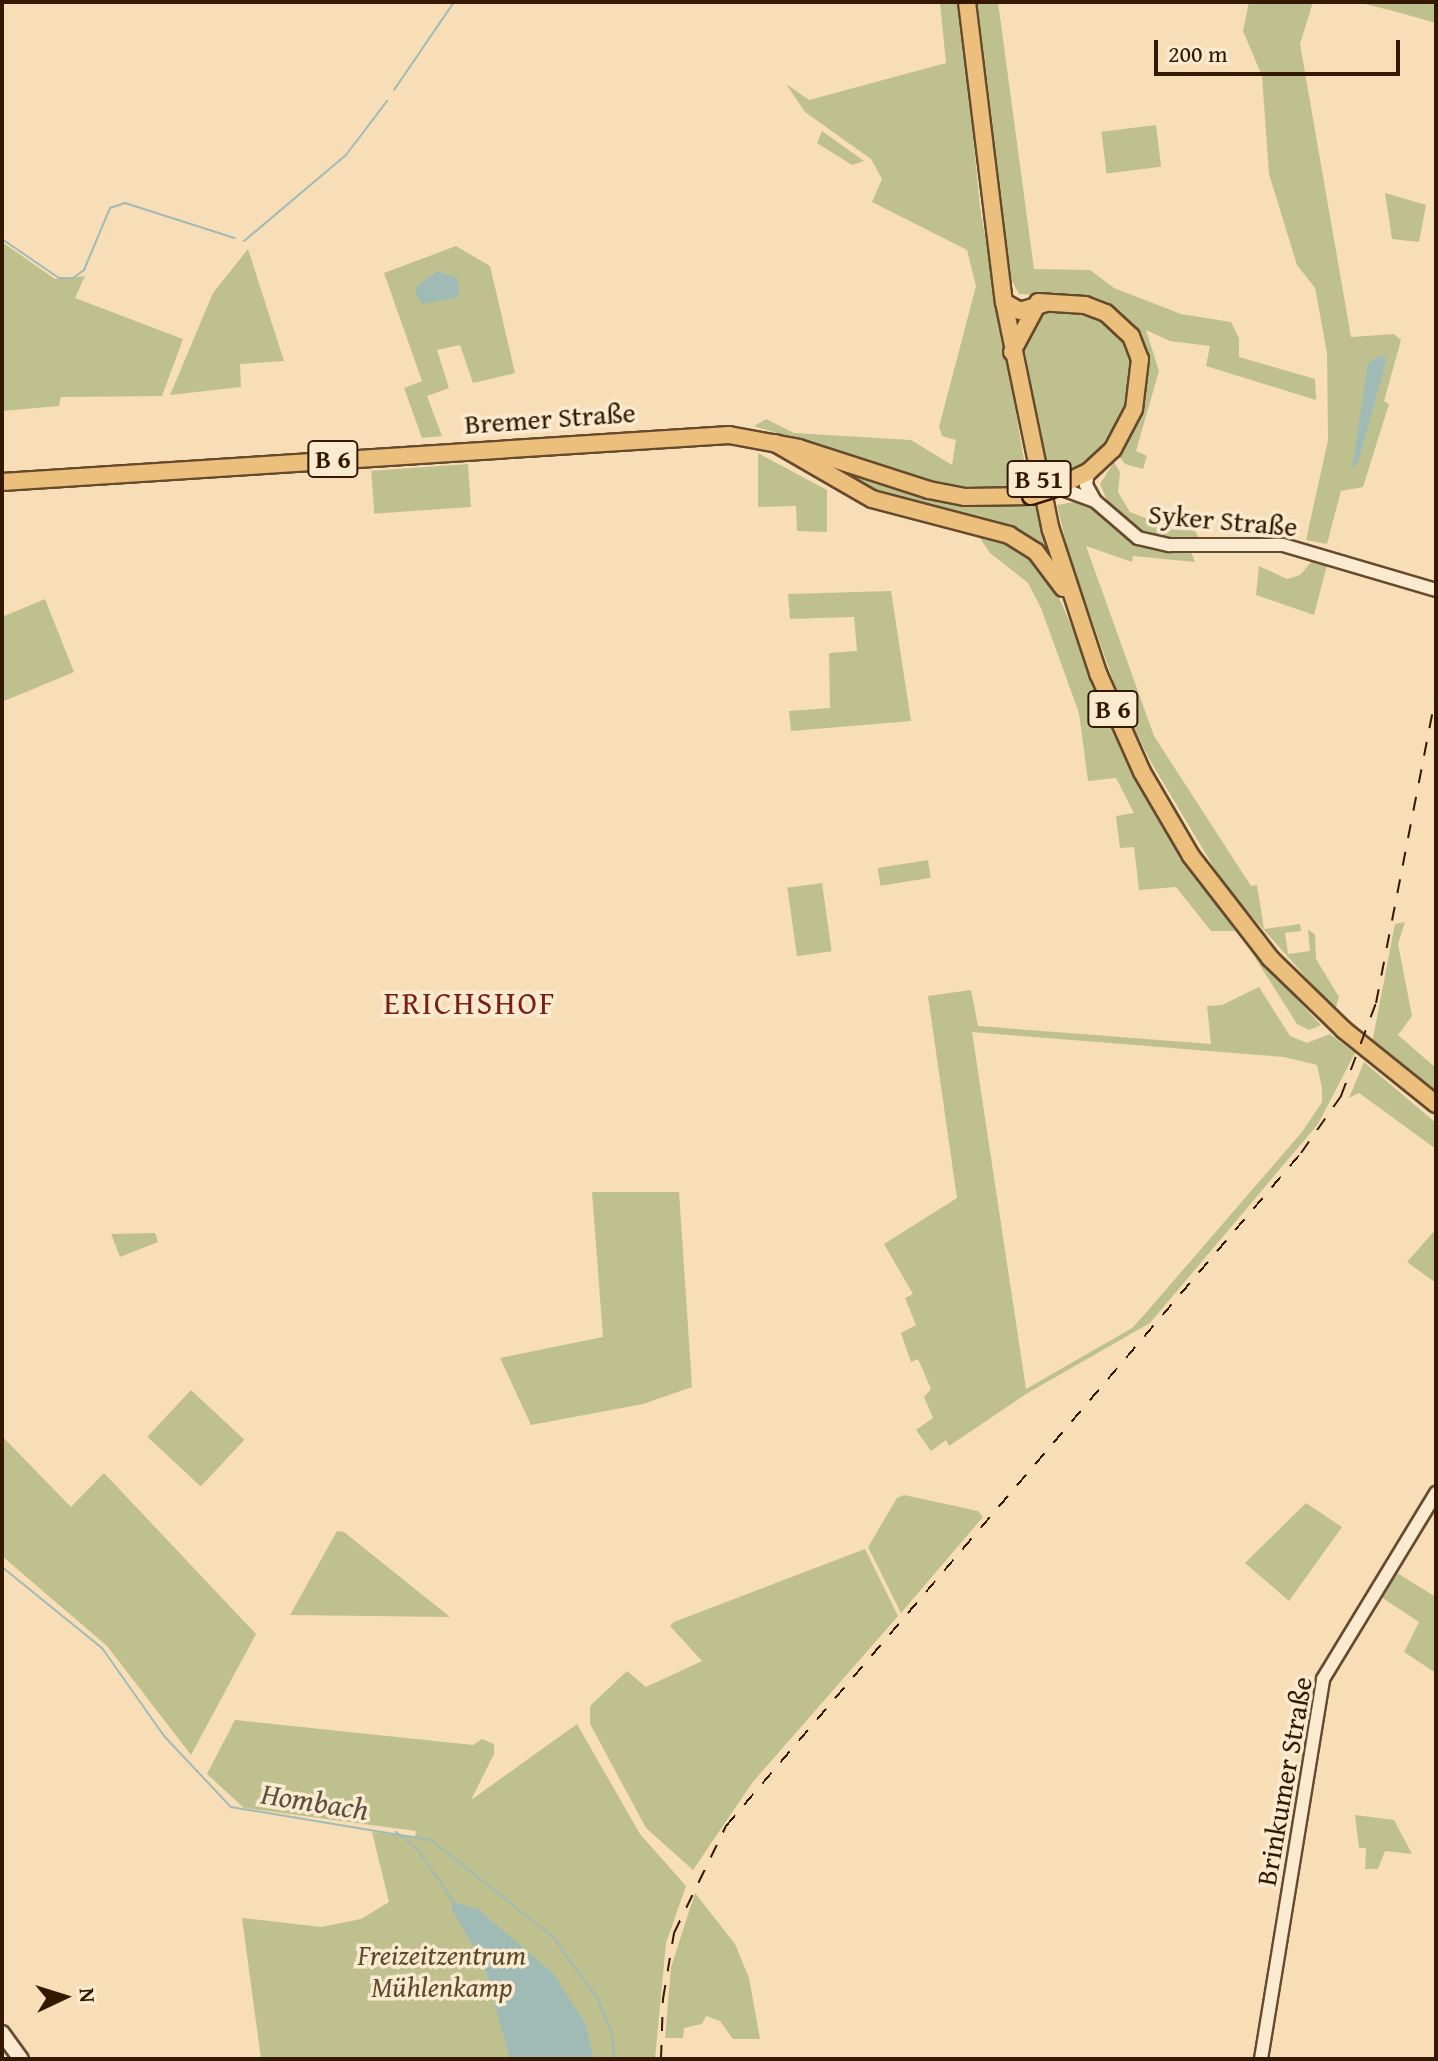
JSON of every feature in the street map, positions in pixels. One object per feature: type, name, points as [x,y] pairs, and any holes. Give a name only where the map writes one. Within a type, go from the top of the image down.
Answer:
[{"type":"main road","name":"B 51","points":[[967,2],[1012,353],[1051,530],[1074,604]]},
{"type":"main road","name":"B 6","points":[[1004,302],[1014,310],[1085,305],[1106,313],[1124,327],[1137,346],[1139,392],[1111,452],[1088,472]]},
{"type":"main road","points":[[1012,353],[1040,306]]},
{"type":"main road","name":"Bremer Straße","points":[[2,482],[667,436],[729,435],[775,443],[929,490],[965,497],[1031,496],[1088,472]]},
{"type":"main road","name":"B 6","points":[[775,443],[872,499],[1022,542],[1045,562],[1074,604],[1142,772],[1224,903],[1318,1007],[1436,1104]]},
{"type":"main road","points":[[2,2033],[21,2059]]},
{"type":"street","points":[[1088,472],[1087,489],[1095,501]]},
{"type":"street","name":"Syker Straße","points":[[1088,472],[1106,511]]},
{"type":"street","name":"Syker Straße","points":[[1056,488],[1095,501],[1124,531],[1157,544],[1283,545],[1436,590]]},
{"type":"street","name":"Brinkumer Straße","points":[[1261,2059],[1323,1679],[1436,1493]]},
{"type":"green space","points":[[940,2],[960,2],[980,207],[1029,488],[1019,490],[975,490],[926,481],[754,426],[766,419],[794,433],[911,440],[952,465],[956,440],[942,436],[939,427],[976,286],[967,250],[872,202],[882,179],[871,159],[805,112],[786,84],[809,100],[946,63]]},
{"type":"green space","points":[[975,2],[998,2],[1034,269],[1090,270],[1114,288],[1181,314],[1231,322],[1239,338],[1239,357],[1315,379],[1316,400],[1206,366],[1210,346],[1170,341],[1146,330],[1159,371],[1136,451],[1147,456],[1143,469],[1125,464],[1119,456],[1145,403],[1148,356],[1122,314],[1099,299],[1019,294],[1011,279]]},
{"type":"green space","points":[[1249,2],[1313,2],[1300,44],[1351,337],[1394,334],[1401,340],[1384,401],[1389,404],[1363,487],[1341,491],[1327,544],[1306,540],[1328,440],[1327,353],[1315,288],[1297,265],[1269,174],[1262,76],[1243,31]]},
{"type":"green space","points":[[1357,2],[1436,2],[1436,23],[1397,12]]},
{"type":"green space","points":[[1156,125],[1161,167],[1107,173],[1101,132]]},
{"type":"green space","points":[[822,131],[864,161],[852,165],[817,143]]},
{"type":"green space","points":[[1385,193],[1426,205],[1419,242],[1392,239]]},
{"type":"green space","points":[[2,242],[55,279],[85,276],[75,298],[183,339],[162,396],[61,397],[59,406],[2,411]]},
{"type":"green space","points":[[456,246],[490,266],[515,373],[473,383],[460,345],[437,350],[449,388],[427,396],[442,436],[422,438],[404,388],[422,381],[384,273]]},
{"type":"green space","points":[[248,249],[284,361],[240,364],[241,387],[170,395],[213,293]]},
{"type":"green space","points":[[1050,309],[1090,312],[1110,323],[1133,354],[1133,388],[1119,426],[1105,444],[1067,476],[1049,481],[1023,340],[1039,314]]},
{"type":"green space","points":[[758,453],[827,490],[827,532],[797,531],[796,506],[758,507]]},
{"type":"green space","points":[[806,457],[953,502],[1037,505],[1056,571],[1044,556],[886,500]]},
{"type":"green space","points":[[1114,462],[1120,472],[1118,492],[1130,512],[1153,521],[1191,521],[1199,539],[1165,539],[1128,526],[1110,507],[1100,484]]},
{"type":"green space","points":[[468,464],[471,507],[374,514],[371,471]]},
{"type":"green space","points":[[1075,502],[1092,508],[1133,543],[1191,552],[1195,562],[1133,556],[1132,562],[1086,546],[1154,736],[1251,886],[1257,885],[1264,929],[1300,924],[1301,931],[1285,933],[1288,954],[1310,951],[1308,930],[1315,934],[1316,959],[1339,997],[1335,1010],[1225,886],[1152,764],[1121,703],[1069,555],[1057,505]]},
{"type":"green space","points":[[980,538],[1023,549],[1040,564],[1062,604],[1139,788],[1235,931],[1211,931],[1176,887],[1139,890],[1134,847],[1120,848],[1116,816],[1134,813],[1116,778],[1088,781],[1079,713],[1041,608],[1028,583],[990,553]]},
{"type":"green space","points":[[1312,561],[1327,565],[1314,615],[1256,595],[1259,566],[1287,579],[1300,575]]},
{"type":"green space","points":[[891,591],[911,721],[791,731],[789,711],[830,708],[829,653],[857,651],[854,617],[790,619],[788,594]]},
{"type":"green space","points":[[45,599],[74,672],[2,702],[2,617]]},
{"type":"green space","points":[[928,860],[931,878],[880,886],[878,868]]},
{"type":"green space","points":[[822,883],[832,951],[797,956],[787,888]]},
{"type":"green space","points":[[1405,922],[1398,944],[1412,1016],[1398,1035],[1436,1068],[1436,1090],[1372,1043],[1395,924]]},
{"type":"green space","points":[[1249,948],[1321,1025],[1309,1030],[1297,1024]]},
{"type":"green space","points":[[1259,987],[1290,1036],[1307,1043],[1330,1034],[1355,1053],[1318,1124],[1150,1323],[1026,1394],[949,1446],[946,1440],[931,1451],[916,1430],[933,1418],[924,1397],[931,1389],[918,1359],[911,1362],[901,1333],[916,1325],[905,1298],[913,1294],[884,1244],[957,1198],[928,996],[971,990],[978,1026],[1211,1044],[1207,1006],[1222,1005]],"holes":[[[972,1032],[1284,1057],[1317,1065],[1322,1102],[1302,1132],[1132,1328],[1026,1389]]]},
{"type":"green space","points":[[1364,1062],[1436,1123],[1436,1149],[1359,1093],[1349,1098]]},
{"type":"green space","points":[[592,1192],[679,1192],[692,1387],[643,1404],[531,1425],[500,1358],[603,1337]]},
{"type":"green space","points":[[1436,1229],[1436,1283],[1407,1262]]},
{"type":"green space","points":[[155,1233],[158,1242],[120,1257],[111,1234]]},
{"type":"green space","points":[[191,1390],[244,1440],[201,1487],[147,1437]]},
{"type":"green space","points":[[2,1436],[71,1507],[104,1473],[256,1634],[191,1755],[107,1646],[2,1556]]},
{"type":"green space","points":[[904,1495],[978,1511],[983,1517],[901,1613],[868,1547],[897,1498]]},
{"type":"green space","points":[[1306,1503],[1342,1527],[1289,1601],[1245,1563]]},
{"type":"green space","points":[[337,1531],[344,1532],[450,1617],[290,1615]]},
{"type":"green space","points":[[865,1549],[898,1616],[752,1783],[693,1870],[646,1828],[590,1724],[590,1706],[627,1671],[646,1687],[702,1661],[670,1626],[674,1622]]},
{"type":"green space","points":[[1392,1570],[1436,1597],[1436,1673],[1404,1652],[1419,1622],[1378,1595]]},
{"type":"green space","name":"Freizeitzentrum Mühlenkamp","points":[[235,1720],[473,1745],[482,1739],[494,1744],[494,1754],[471,1800],[577,1724],[640,1834],[686,1886],[666,1943],[655,2059],[261,2059],[242,1918],[321,1927],[361,1919],[389,1902],[372,1832],[415,1836],[416,1831],[244,1808],[207,1774]]},
{"type":"green space","points":[[1355,1815],[1394,1820],[1412,1854],[1385,1851],[1378,1869],[1365,1869],[1366,1848],[1359,1848]]},
{"type":"green space","points":[[695,1893],[735,1944],[749,1978],[760,2039],[733,2039],[720,2021],[706,2016],[702,2024],[684,2028],[683,2038],[665,2038],[671,1967]]},
{"type":"water","points":[[438,271],[457,278],[459,297],[422,304],[415,292],[417,286]]},
{"type":"water","points":[[1380,356],[1386,358],[1385,365],[1358,463],[1352,469],[1368,363]]},
{"type":"water","points":[[454,1902],[479,1910],[553,1973],[585,2023],[594,2059],[510,2059],[484,1965],[451,1908]]},
{"type":"waterway","points":[[394,90],[454,2]]},
{"type":"waterway","points":[[244,241],[346,155],[387,101]]},
{"type":"waterway","points":[[2,239],[59,278],[73,278],[84,270],[110,208],[125,203],[235,238]]},
{"type":"waterway","name":"Hombach","points":[[2,1567],[102,1648],[164,1736],[231,1807],[431,1840],[553,1937],[597,1998],[612,2034],[614,2059]]},
{"type":"waterway","points":[[396,1832],[417,1849],[454,1902]]},
{"type":"railway","points":[[661,2059],[663,1999],[674,1933],[726,1826],[1301,1153],[1341,1096],[1376,1003],[1436,695]]},
{"type":"district","name":"ERICHSHOF","points":[[470,1003]]}]
